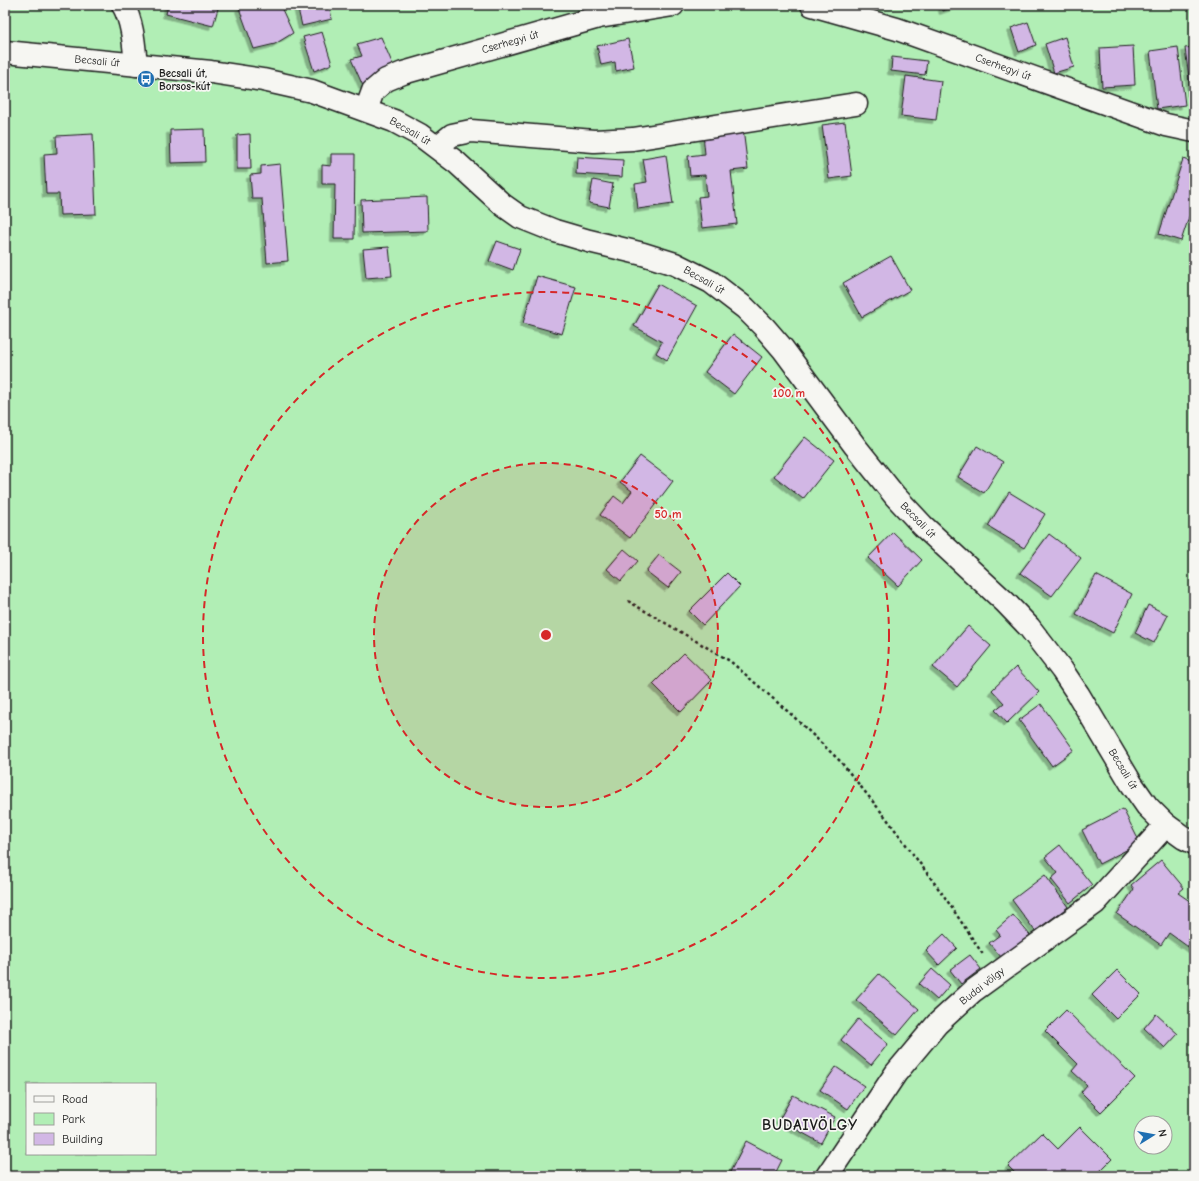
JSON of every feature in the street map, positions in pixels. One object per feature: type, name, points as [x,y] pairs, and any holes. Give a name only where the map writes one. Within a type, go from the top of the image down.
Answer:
[{"type":"main road","points":[[123,5],[127,11],[134,37],[136,65]]},
{"type":"main road","name":"Cserhegyi út","points":[[366,110],[373,91],[386,80],[404,73],[599,17],[673,5]]},
{"type":"main road","name":"Cserhegyi út","points":[[812,5],[897,29],[1166,125],[1194,131]]},
{"type":"main road","name":"Becsali út","points":[[5,52],[211,72],[263,80],[312,91],[394,121],[420,135],[457,163],[503,205],[520,217],[555,231],[589,242],[643,254],[675,264],[711,282],[745,308],[764,326],[895,496],[923,526],[1005,602],[1029,628],[1047,650],[1078,694],[1131,783],[1147,806],[1166,825],[1184,838],[1194,842]]},
{"type":"main road","points":[[437,147],[452,135],[471,131],[594,141],[633,139],[856,104]]},
{"type":"main road","name":"Budai völgy","points":[[827,1176],[896,1073],[937,1024],[973,991],[1095,903],[1166,825]]},
{"type":"path","points":[[628,601],[730,661],[793,716],[840,761],[887,819],[944,896],[996,974]]},
{"type":"green space","points":[[5,5],[1194,5],[1194,1176],[5,1176]]},
{"type":"building","points":[[168,5],[219,5],[213,26],[166,14]]},
{"type":"building","points":[[245,5],[280,5],[293,33],[275,44],[254,49],[239,8]]},
{"type":"building","points":[[297,5],[329,5],[332,19],[302,26]]},
{"type":"building","points":[[941,5],[960,5],[943,11]]},
{"type":"building","points":[[1028,22],[1036,45],[1019,52],[1011,28]]},
{"type":"building","points":[[322,32],[332,64],[314,71],[303,37]]},
{"type":"building","points":[[381,37],[396,72],[363,86],[351,59],[362,56],[357,44]]},
{"type":"building","points":[[1065,37],[1074,67],[1054,73],[1045,44]]},
{"type":"building","points":[[628,39],[634,67],[616,71],[615,62],[601,65],[597,46]]},
{"type":"building","points":[[1133,46],[1135,85],[1102,87],[1100,48]]},
{"type":"building","points":[[1178,47],[1185,105],[1157,109],[1150,51]]},
{"type":"building","points":[[1194,47],[1194,93],[1191,93],[1185,48]]},
{"type":"building","points":[[892,57],[927,61],[925,75],[891,71]]},
{"type":"building","points":[[906,76],[941,81],[936,120],[901,116]]},
{"type":"building","points":[[845,122],[852,176],[829,179],[822,125]]},
{"type":"building","points":[[204,129],[205,162],[171,163],[170,130]]},
{"type":"building","points":[[743,129],[748,169],[731,171],[737,224],[702,228],[698,197],[707,196],[705,175],[690,176],[688,156],[705,154],[703,134]]},
{"type":"building","points":[[93,134],[96,214],[60,215],[59,194],[46,194],[44,154],[57,153],[56,136]]},
{"type":"building","points":[[250,134],[251,169],[237,169],[237,135]]},
{"type":"building","points":[[331,154],[355,154],[354,239],[334,239],[335,184],[322,184],[322,165],[331,166]]},
{"type":"building","points":[[666,155],[673,204],[638,209],[635,184],[647,182],[643,159]]},
{"type":"building","points":[[577,157],[623,160],[622,177],[576,174]]},
{"type":"building","points":[[1183,159],[1194,163],[1194,202],[1181,241],[1159,234]]},
{"type":"building","points":[[280,164],[288,261],[267,263],[262,199],[252,199],[250,175],[261,174],[261,166]]},
{"type":"building","points":[[593,180],[613,184],[609,207],[589,203]]},
{"type":"building","points":[[427,197],[428,231],[362,233],[361,200]]},
{"type":"building","points":[[497,241],[520,249],[513,270],[489,261]]},
{"type":"building","points":[[389,247],[392,276],[366,278],[363,249]]},
{"type":"building","points":[[891,256],[910,290],[862,317],[843,283]]},
{"type":"building","points":[[537,276],[576,287],[562,334],[523,323]]},
{"type":"building","points":[[658,284],[697,306],[667,360],[656,353],[662,342],[634,326]]},
{"type":"building","points":[[733,334],[762,357],[734,394],[705,372]]},
{"type":"building","points":[[805,437],[834,460],[803,499],[774,476]]},
{"type":"building","points":[[977,446],[1003,462],[984,493],[958,477]]},
{"type":"building","points":[[640,456],[673,481],[630,538],[600,515],[614,496],[623,503],[632,491],[620,482]]},
{"type":"building","points":[[1009,492],[1045,514],[1024,548],[988,526]]},
{"type":"building","points":[[893,532],[922,560],[898,586],[868,558]]},
{"type":"building","points":[[1049,534],[1081,558],[1052,596],[1020,573]]},
{"type":"building","points":[[624,549],[638,561],[621,581],[607,569]]},
{"type":"building","points":[[659,555],[681,572],[668,588],[646,571]]},
{"type":"building","points":[[727,573],[740,586],[703,625],[689,611]]},
{"type":"building","points":[[1096,575],[1132,594],[1113,633],[1076,614]]},
{"type":"building","points":[[1148,605],[1168,615],[1154,643],[1135,633]]},
{"type":"building","points":[[968,626],[991,646],[957,687],[933,667]]},
{"type":"building","points":[[684,653],[712,680],[681,712],[653,684]]},
{"type":"building","points":[[1016,667],[1039,692],[1007,723],[995,710],[1004,703],[992,690]]},
{"type":"building","points":[[1041,704],[1074,750],[1052,766],[1019,720]]},
{"type":"building","points":[[1123,809],[1140,843],[1099,864],[1082,830]]},
{"type":"building","points":[[1060,845],[1092,885],[1070,903],[1051,879],[1058,873],[1045,857]]},
{"type":"building","points":[[1161,860],[1184,888],[1178,893],[1194,904],[1194,945],[1191,949],[1169,933],[1161,945],[1117,914],[1134,889],[1131,885]]},
{"type":"building","points":[[1045,875],[1068,907],[1035,931],[1012,900]]},
{"type":"building","points":[[1013,915],[1030,935],[1002,958],[989,943],[1000,935],[996,930]]},
{"type":"building","points":[[944,934],[957,948],[939,965],[926,951]]},
{"type":"building","points":[[970,955],[981,969],[961,984],[950,970]]},
{"type":"building","points":[[932,969],[950,985],[937,1000],[919,984]]},
{"type":"building","points":[[1117,970],[1141,994],[1116,1019],[1092,995]]},
{"type":"building","points":[[879,974],[919,1009],[897,1035],[856,1000]]},
{"type":"building","points":[[1066,1010],[1135,1078],[1101,1112],[1081,1092],[1087,1085],[1072,1071],[1078,1064],[1045,1031]]},
{"type":"building","points":[[1156,1014],[1178,1034],[1165,1048],[1144,1028]]},
{"type":"building","points":[[858,1019],[888,1044],[871,1065],[841,1040]]},
{"type":"building","points":[[836,1067],[864,1086],[848,1109],[820,1090]]},
{"type":"building","points":[[793,1095],[835,1117],[821,1143],[779,1120]]},
{"type":"building","points":[[1080,1127],[1112,1159],[1095,1176],[1018,1176],[1008,1166],[1042,1133],[1058,1149]]},
{"type":"building","points":[[746,1141],[782,1160],[774,1176],[728,1176]]},
{"type":"place","name":"Becsali út, Borsos-kút","points":[[146,79]]},
{"type":"district","name":"BUDAIVÖLGY","points":[[810,1125]]}]
